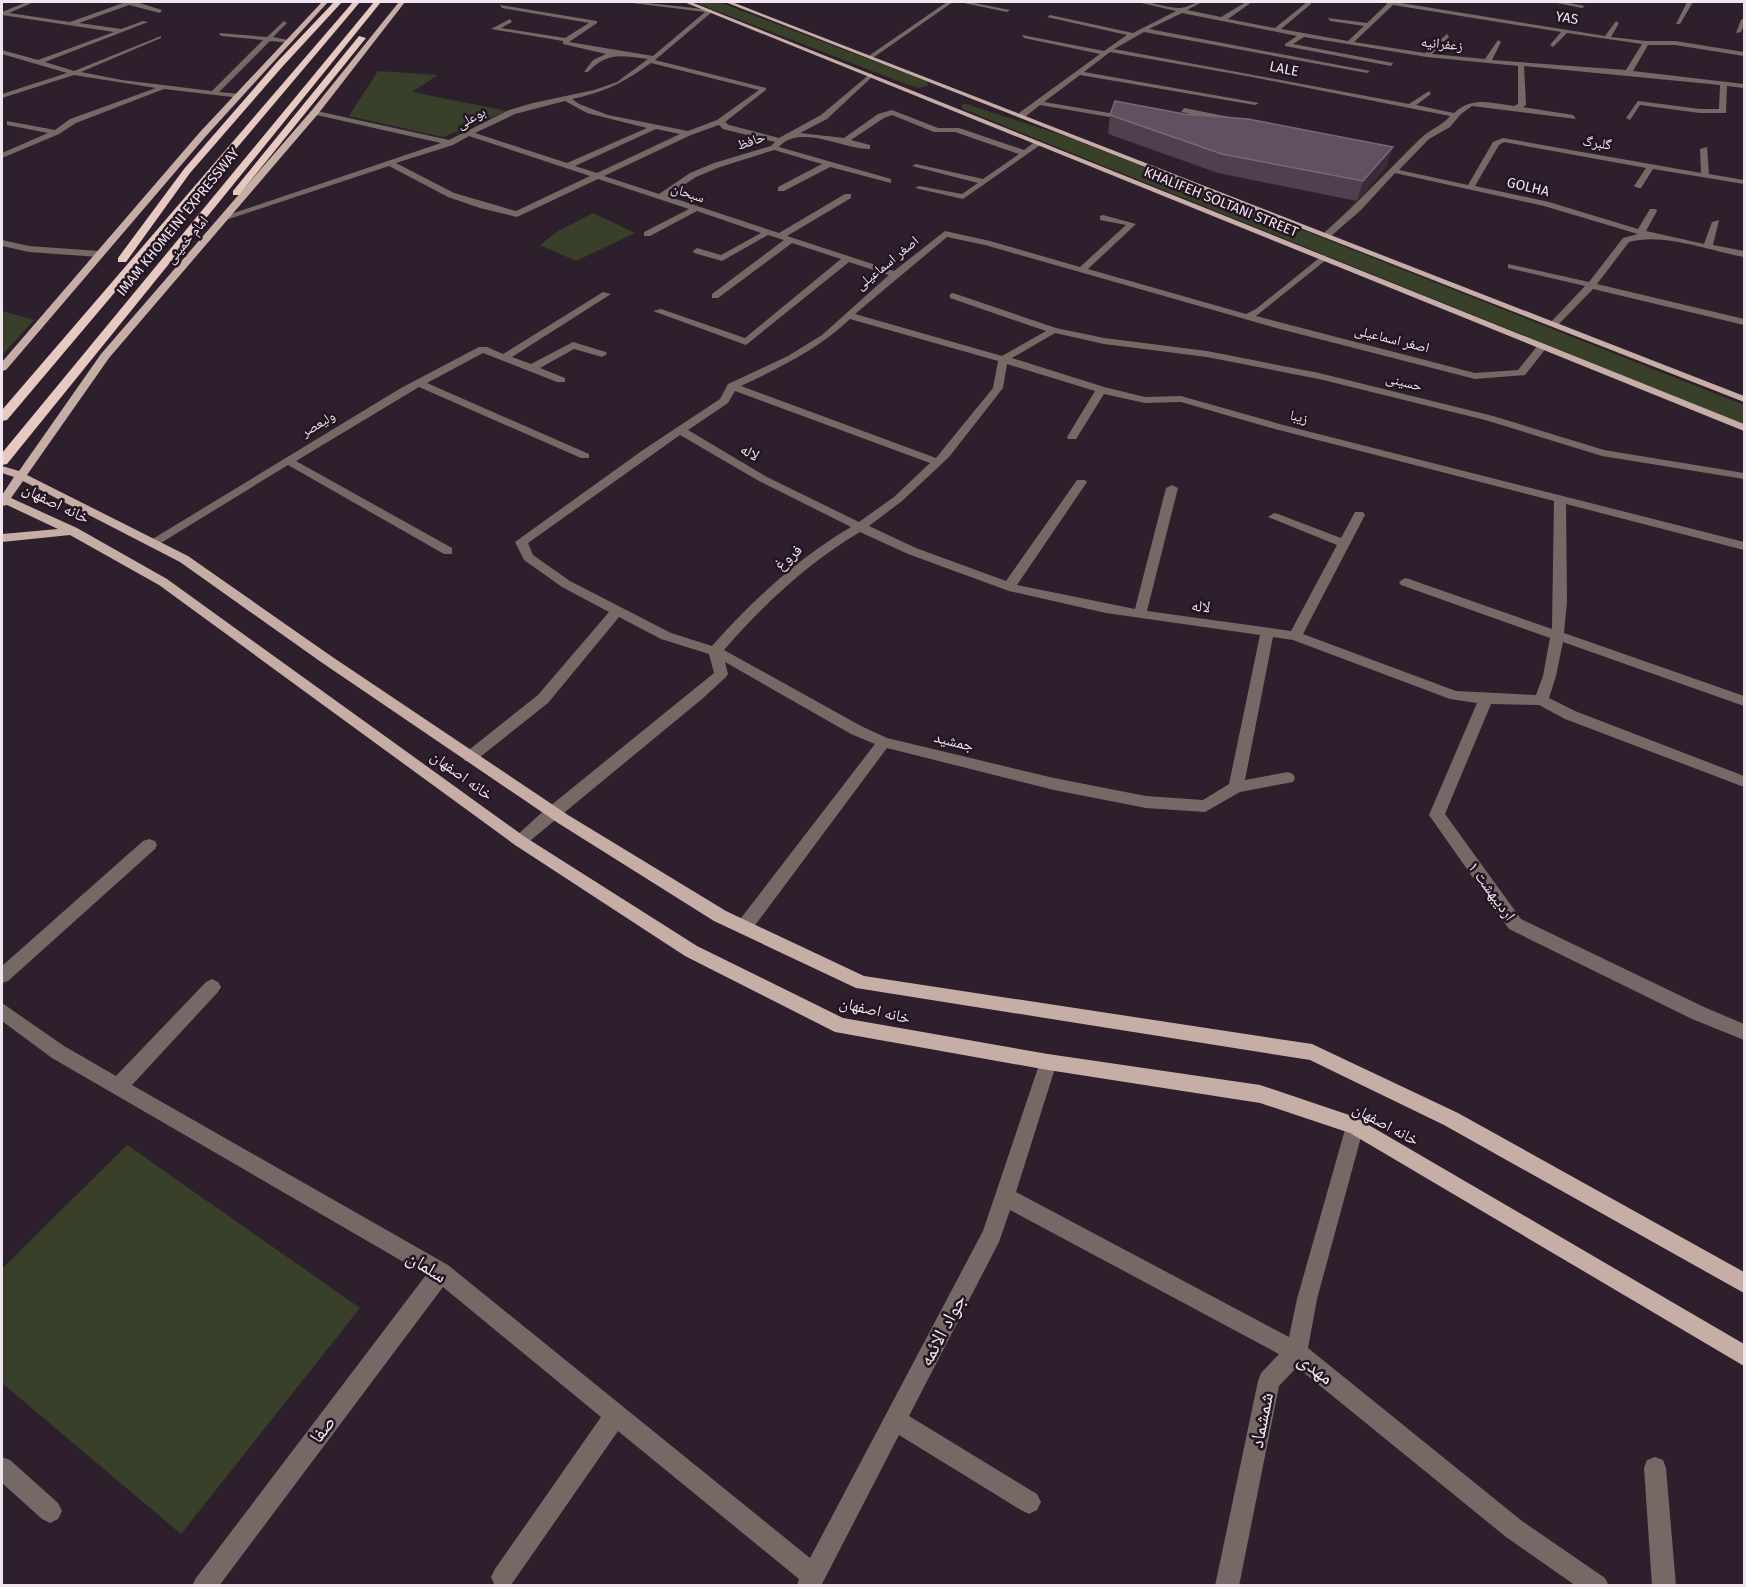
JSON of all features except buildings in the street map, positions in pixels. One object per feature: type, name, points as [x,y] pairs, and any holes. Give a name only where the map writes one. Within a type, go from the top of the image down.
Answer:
[{"type":"highway","points":[[36,377],[187,171],[280,64],[338,2]]},
{"type":"highway","name":"IMAM KHOMEINI EXPRESSWAY","points":[[2,417],[356,2]]},
{"type":"highway","name":"IMAM KHOMEINI EXPRESSWAY","points":[[2,461],[377,2]]},
{"type":"highway","points":[[79,366],[269,155],[376,20]]},
{"type":"main road","points":[[2,368],[238,96],[325,2]]},
{"type":"main road","name":"امام خمینی","points":[[3,500],[105,356],[315,112],[402,2]]},
{"type":"main road","name":"KHALIFEH SOLTANI STREET","points":[[687,2],[1744,428]]},
{"type":"main road","name":"KHALIFEH SOLTANI STREET","points":[[728,2],[750,6],[1744,399]]},
{"type":"main road","points":[[901,87],[930,90],[937,87],[933,80]]},
{"type":"main road","points":[[953,108],[954,103],[960,100],[988,102]]},
{"type":"main road","points":[[41,447],[40,472],[50,490]]},
{"type":"main road","name":"خانه اصفهان","points":[[2,469],[50,490],[164,582],[520,841],[691,951],[841,1026],[1048,1062],[1260,1094],[1355,1126],[1744,1356]]},
{"type":"main road","name":"خانه اصفهان","points":[[3,500],[73,531],[152,543],[184,560],[552,812],[720,916],[862,983],[1312,1052],[1451,1119],[1744,1283]]},
{"type":"main road","points":[[2,538],[73,531]]},
{"type":"street","points":[[2,14],[32,2]]},
{"type":"street","points":[[68,25],[130,2],[160,11]]},
{"type":"street","points":[[627,2],[710,11]]},
{"type":"street","points":[[872,56],[950,2]]},
{"type":"street","points":[[962,2],[1008,10]]},
{"type":"street","name":"زعفرانیه","points":[[1140,2],[1276,30],[1427,55],[1629,71],[1744,86]]},
{"type":"street","points":[[1022,115],[1107,52],[1142,30],[1199,2]]},
{"type":"street","points":[[1223,19],[1249,2]]},
{"type":"street","points":[[1350,43],[1389,2]]},
{"type":"street","name":"YAS","points":[[1389,2],[1646,44],[1675,43],[1744,54]]},
{"type":"street","points":[[1556,2],[1582,6]]},
{"type":"street","points":[[1678,23],[1690,2]]},
{"type":"street","points":[[1276,30],[1309,3]]},
{"type":"street","points":[[502,6],[595,22],[567,40],[494,29],[510,21]]},
{"type":"street","name":"بوعلی","points":[[226,217],[450,143],[512,112],[533,105],[596,92],[619,83],[710,11]]},
{"type":"street","points":[[2,14],[122,32]]},
{"type":"street","points":[[1050,17],[1134,35]]},
{"type":"street","points":[[1330,18],[1368,25]]},
{"type":"street","points":[[1738,32],[1744,20]]},
{"type":"street","points":[[40,62],[146,22]]},
{"type":"street","points":[[214,93],[284,23]]},
{"type":"street","points":[[1606,38],[1616,23]]},
{"type":"street","points":[[1142,30],[1367,71]]},
{"type":"street","points":[[1553,45],[1566,31]]},
{"type":"street","points":[[221,34],[290,41]]},
{"type":"street","points":[[1304,35],[1287,45],[1391,64]]},
{"type":"street","name":"LALE","points":[[1024,36],[1107,52],[1178,62],[1455,115]]},
{"type":"street","points":[[1427,55],[1447,36]]},
{"type":"street","points":[[2,96],[74,73],[159,37]]},
{"type":"street","points":[[390,163],[422,183],[463,200],[517,214],[688,134],[720,122],[764,89],[651,59],[565,43],[567,40]]},
{"type":"street","points":[[1194,48],[1203,41]]},
{"type":"street","points":[[1488,60],[1498,42]]},
{"type":"street","points":[[1629,71],[1646,44]]},
{"type":"street","points":[[2,52],[74,73],[164,88],[238,96]]},
{"type":"street","points":[[586,71],[595,61],[613,53]]},
{"type":"street","points":[[1178,62],[1186,55]]},
{"type":"street","points":[[1516,108],[1522,105],[1521,63]]},
{"type":"street","points":[[1079,73],[1256,103]]},
{"type":"street","name":"حافظ","points":[[660,197],[693,175],[717,165],[774,148],[780,141],[824,117],[871,75]]},
{"type":"street","points":[[1630,118],[1638,103],[1700,111],[1723,111],[1724,82]]},
{"type":"street","points":[[2,156],[56,132],[73,121],[164,88]]},
{"type":"street","points":[[1410,106],[1429,93]]},
{"type":"street","points":[[567,99],[574,107],[604,116],[688,134]]},
{"type":"street","points":[[1039,103],[1098,112],[1136,121]]},
{"type":"street","points":[[1328,235],[1395,171],[1426,137],[1447,125],[1455,115],[1470,105],[1479,103],[1573,117]]},
{"type":"street","points":[[1184,110],[1252,123]]},
{"type":"street","points":[[315,112],[450,143]]},
{"type":"street","points":[[845,141],[881,116],[892,112],[937,130],[956,130],[1026,153]]},
{"type":"street","points":[[720,122],[726,127],[780,141]]},
{"type":"street","points":[[10,123],[56,132]]},
{"type":"street","points":[[568,166],[657,126]]},
{"type":"street","name":"سبحان","points":[[470,134],[846,260],[898,275]]},
{"type":"street","points":[[790,135],[834,138],[867,147]]},
{"type":"street","name":"گلبرگ","points":[[1470,188],[1496,144],[1503,140],[1744,182]]},
{"type":"street","points":[[919,188],[963,197],[1039,143]]},
{"type":"street","points":[[2,147],[14,151]]},
{"type":"street","points":[[774,148],[888,181]]},
{"type":"street","points":[[1704,149],[1705,175]]},
{"type":"street","points":[[1399,152],[1411,154]]},
{"type":"street","points":[[781,189],[829,164]]},
{"type":"street","points":[[916,166],[984,182]]},
{"type":"street","points":[[1638,186],[1651,166]]},
{"type":"street","name":"GOLHA","points":[[1395,171],[1546,204],[1653,236],[1744,254]]},
{"type":"street","points":[[779,237],[848,196]]},
{"type":"street","points":[[647,234],[695,209]]},
{"type":"street","points":[[1641,232],[1653,211]]},
{"type":"street","points":[[1082,270],[1132,224],[1103,218]]},
{"type":"street","points":[[1708,246],[1716,222]]},
{"type":"street","points":[[698,251],[722,258],[766,233]]},
{"type":"street","name":"اصغر اسماعیلی","points":[[715,651],[666,636],[566,584],[528,557],[521,542],[724,401],[732,386],[792,358],[825,337],[945,234],[1247,317],[1475,376],[1521,373],[1542,347]]},
{"type":"street","name":"GOLHA","points":[[1554,324],[1593,284],[1626,240],[1653,236]]},
{"type":"street","points":[[715,296],[789,241]]},
{"type":"street","points":[[2,243],[29,249],[99,254]]},
{"type":"street","points":[[1247,317],[1259,311],[1323,258]]},
{"type":"street","points":[[658,310],[746,342],[846,260]]},
{"type":"street","points":[[1511,266],[1744,322]]},
{"type":"street","points":[[505,357],[606,294]]},
{"type":"street","name":"حسینی","points":[[953,296],[1053,330],[1104,341],[1208,354],[1319,376],[1489,418],[1602,453],[1744,476]]},
{"type":"street","name":"زیبا","points":[[849,315],[1101,390],[1145,400],[1181,399],[1290,430],[1744,546]]},
{"type":"street","points":[[1003,359],[1053,330]]},
{"type":"street","points":[[532,368],[573,345],[602,354]]},
{"type":"street","name":"ولیعصر","points":[[152,543],[419,382],[483,349],[561,380]]},
{"type":"street","name":"فروغ","points":[[715,651],[747,615],[825,548],[860,527],[898,499],[937,462],[998,388],[1003,359]]},
{"type":"street","points":[[419,382],[585,456]]},
{"type":"street","points":[[732,386],[937,462]]},
{"type":"street","points":[[1072,437],[1101,390]]},
{"type":"street","name":"لاله","points":[[680,430],[763,479],[860,527],[912,550],[1009,586],[1106,609],[1295,636],[1455,696],[1541,700]]},
{"type":"street","points":[[287,460],[448,551]]},
{"type":"street","points":[[1009,586],[1081,482]]},
{"type":"street","points":[[1140,613],[1172,488]]},
{"type":"street","points":[[1560,500],[1558,635],[1552,675],[1541,700],[1570,715],[1744,782]]},
{"type":"street","points":[[1295,636],[1359,515]]},
{"type":"street","points":[[1274,517],[1344,543]]},
{"type":"street","points":[[1405,582],[1744,701]]},
{"type":"street","points":[[470,757],[543,699],[618,610]]},
{"type":"street","points":[[1267,632],[1236,787],[1288,778]]},
{"type":"street","points":[[520,841],[552,812],[697,696],[721,674],[715,651]]},
{"type":"street","name":"جمشید","points":[[715,651],[856,730],[884,742],[1054,784],[1146,802],[1205,806],[1236,787]]},
{"type":"street","name":"اردیبهشت ۱","points":[[1486,698],[1437,815],[1515,924],[1744,1032]]},
{"type":"street","points":[[744,927],[884,742]]},
{"type":"street","points":[[2,976],[149,845]]},
{"type":"street","points":[[118,1087],[212,987]]},
{"type":"street","name":"سلمان","points":[[2,1011],[58,1052],[441,1272],[616,1415],[811,1581]]},
{"type":"street","name":"جواد الائمه","points":[[811,1581],[992,1234],[1048,1062]]},
{"type":"street","points":[[1296,1352],[1307,1299],[1355,1126]]},
{"type":"street","name":"مهدی","points":[[1005,1197],[1296,1352],[1514,1529],[1598,1586]]},
{"type":"street","name":"صفا","points":[[204,1586],[441,1272]]},
{"type":"street","name":"شمشماد","points":[[1227,1586],[1269,1381],[1296,1352]]},
{"type":"street","points":[[503,1577],[616,1415]]},
{"type":"street","points":[[895,1420],[1029,1502]]},
{"type":"street","points":[[2,1468],[50,1511]]},
{"type":"street","points":[[1655,1468],[1664,1586]]},
{"type":"green space","points":[[694,2],[719,2],[928,82],[927,86],[918,88],[903,83]]},
{"type":"green space","points":[[378,71],[438,75],[412,92],[507,111],[443,137],[349,116]]},
{"type":"green space","points":[[966,104],[1071,138],[1744,405],[1744,424],[963,109],[961,105]]},
{"type":"green space","points":[[593,213],[635,233],[576,261],[540,245],[558,231]]},
{"type":"green space","points":[[2,311],[34,320],[2,355]]},
{"type":"green space","points":[[127,1145],[360,1308],[181,1534],[2,1383],[2,1269]]}]
